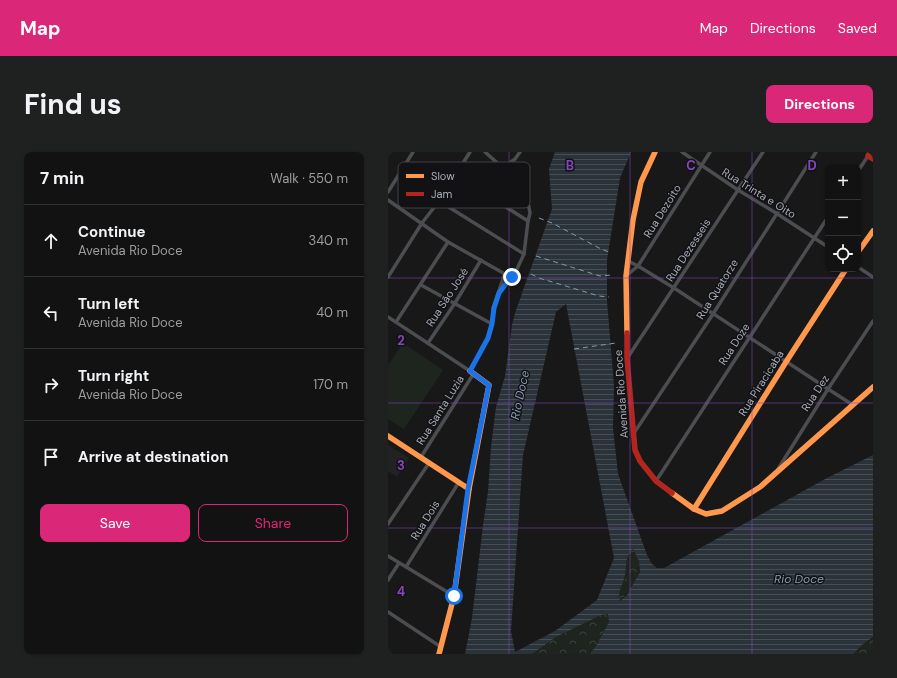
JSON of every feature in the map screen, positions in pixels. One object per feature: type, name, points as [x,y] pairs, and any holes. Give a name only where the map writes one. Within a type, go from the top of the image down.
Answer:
[{"type":"street","points":[[407,162],[413,152]]},
{"type":"street","points":[[464,162],[470,152]]},
{"type":"street","points":[[485,152],[496,162]]},
{"type":"street","points":[[511,162],[520,152]]},
{"type":"street","name":"Avenida Rio Doce","points":[[656,152],[641,182],[633,220],[626,276],[627,358],[635,450],[640,461],[656,481],[694,509],[706,514],[722,510],[760,487],[873,387]]},
{"type":"street","name":"Rua Trinta e Oito","points":[[682,152],[701,166],[825,245]]},
{"type":"street","name":"Rua Dezoito","points":[[626,276],[638,266],[710,152]]},
{"type":"street","name":"Rua Dezesseis","points":[[627,358],[763,152]]},
{"type":"street","name":"Rua Quatorze","points":[[633,434],[816,152]]},
{"type":"street","points":[[861,167],[870,156]]},
{"type":"street","points":[[388,192],[398,176]]},
{"type":"street","points":[[388,200],[398,207]]},
{"type":"street","points":[[400,208],[448,242],[505,275],[509,274],[512,277]]},
{"type":"street","points":[[388,277],[422,223],[434,208]]},
{"type":"street","points":[[450,208],[524,254]]},
{"type":"street","points":[[508,208],[528,221]]},
{"type":"street","points":[[499,293],[508,281],[511,280],[518,269],[524,254],[530,213],[529,208]]},
{"type":"street","name":"Rua Doze","points":[[656,481],[825,222]]},
{"type":"street","points":[[861,248],[873,231]]},
{"type":"street","points":[[396,322],[448,242]]},
{"type":"street","name":"Rua São José","points":[[428,343],[455,303],[481,260]]},
{"type":"street","points":[[628,261],[674,288],[853,405]]},
{"type":"street","points":[[861,269],[873,277]]},
{"type":"street","name":"Rua Piracicaba","points":[[694,509],[844,272]]},
{"type":"street","points":[[505,275],[504,279],[508,281]]},
{"type":"street","points":[[472,372],[488,338],[494,308],[505,275]]},
{"type":"street","points":[[420,285],[492,324]]},
{"type":"street","points":[[388,318],[472,372],[489,385],[468,489],[454,596],[439,654]]},
{"type":"street","name":"Rua Dez","points":[[774,475],[873,321]]},
{"type":"street","name":"Rua Santa Luzia","points":[[421,457],[472,372]]},
{"type":"street","points":[[388,436],[468,489]]},
{"type":"street","points":[[388,524],[429,463]]},
{"type":"street","name":"Rua Dois","points":[[406,566],[459,482]]},
{"type":"street","points":[[388,556],[454,596]]},
{"type":"street","points":[[388,580],[399,563]]},
{"type":"street","points":[[388,612],[441,647]]},
{"type":"shaded area","points":[[388,445],[409,458],[397,477],[388,471]]},
{"type":"green space","points":[[403,343],[443,370],[404,429],[388,419],[388,365]]},
{"type":"green space","points":[[633,549],[639,561],[639,571],[635,582],[628,593],[620,601],[619,592],[625,578],[626,564],[629,553]]},
{"type":"green space","points":[[609,614],[609,622],[590,654],[532,654],[556,637],[601,615]]},
{"type":"green space","points":[[873,638],[873,654],[853,654],[862,645]]},
{"type":"water","name":"Rio Doce","points":[[555,152],[631,152],[620,178],[607,260],[607,301],[614,386],[613,428],[618,474],[647,555],[652,564],[657,568],[664,568],[827,478],[873,455],[873,637],[853,654],[590,654],[609,622],[608,614],[601,615],[556,637],[532,654],[465,654],[472,618],[488,492],[491,447],[496,407],[505,376],[515,313],[552,209],[549,169]],"holes":[[[566,304],[614,558],[597,600],[555,631],[515,652],[511,631],[523,455],[556,312]],[[633,549],[639,561],[640,572],[627,595],[620,601],[619,597],[625,575],[627,560]]]},
{"type":"ferry route","points":[[539,218],[609,252]]},
{"type":"ferry route","points":[[536,256],[600,276],[611,275]]},
{"type":"ferry route","points":[[531,274],[539,278],[599,296],[609,297]]},
{"type":"ferry route","points":[[574,349],[616,343]]},
{"type":"traffic: slow","points":[[627,333],[626,276],[633,220],[641,182],[655,152]]},
{"type":"traffic: slow","points":[[861,248],[873,231]]},
{"type":"traffic: slow","points":[[694,509],[844,272]]},
{"type":"traffic: slow","points":[[439,654],[454,596],[469,489],[489,385],[470,371]]},
{"type":"traffic: slow","points":[[672,493],[694,509],[706,514],[722,511],[760,487],[873,387]]},
{"type":"traffic: slow","points":[[388,436],[469,489]]},
{"type":"traffic: jam","points":[[870,152],[868,156],[873,159]]},
{"type":"traffic: jam","points":[[627,333],[627,358],[635,450],[640,461],[656,481],[672,493]]},
{"type":"route","points":[[454,596],[468,489],[489,385],[470,371],[488,338],[494,308],[499,293],[512,277]]}]
